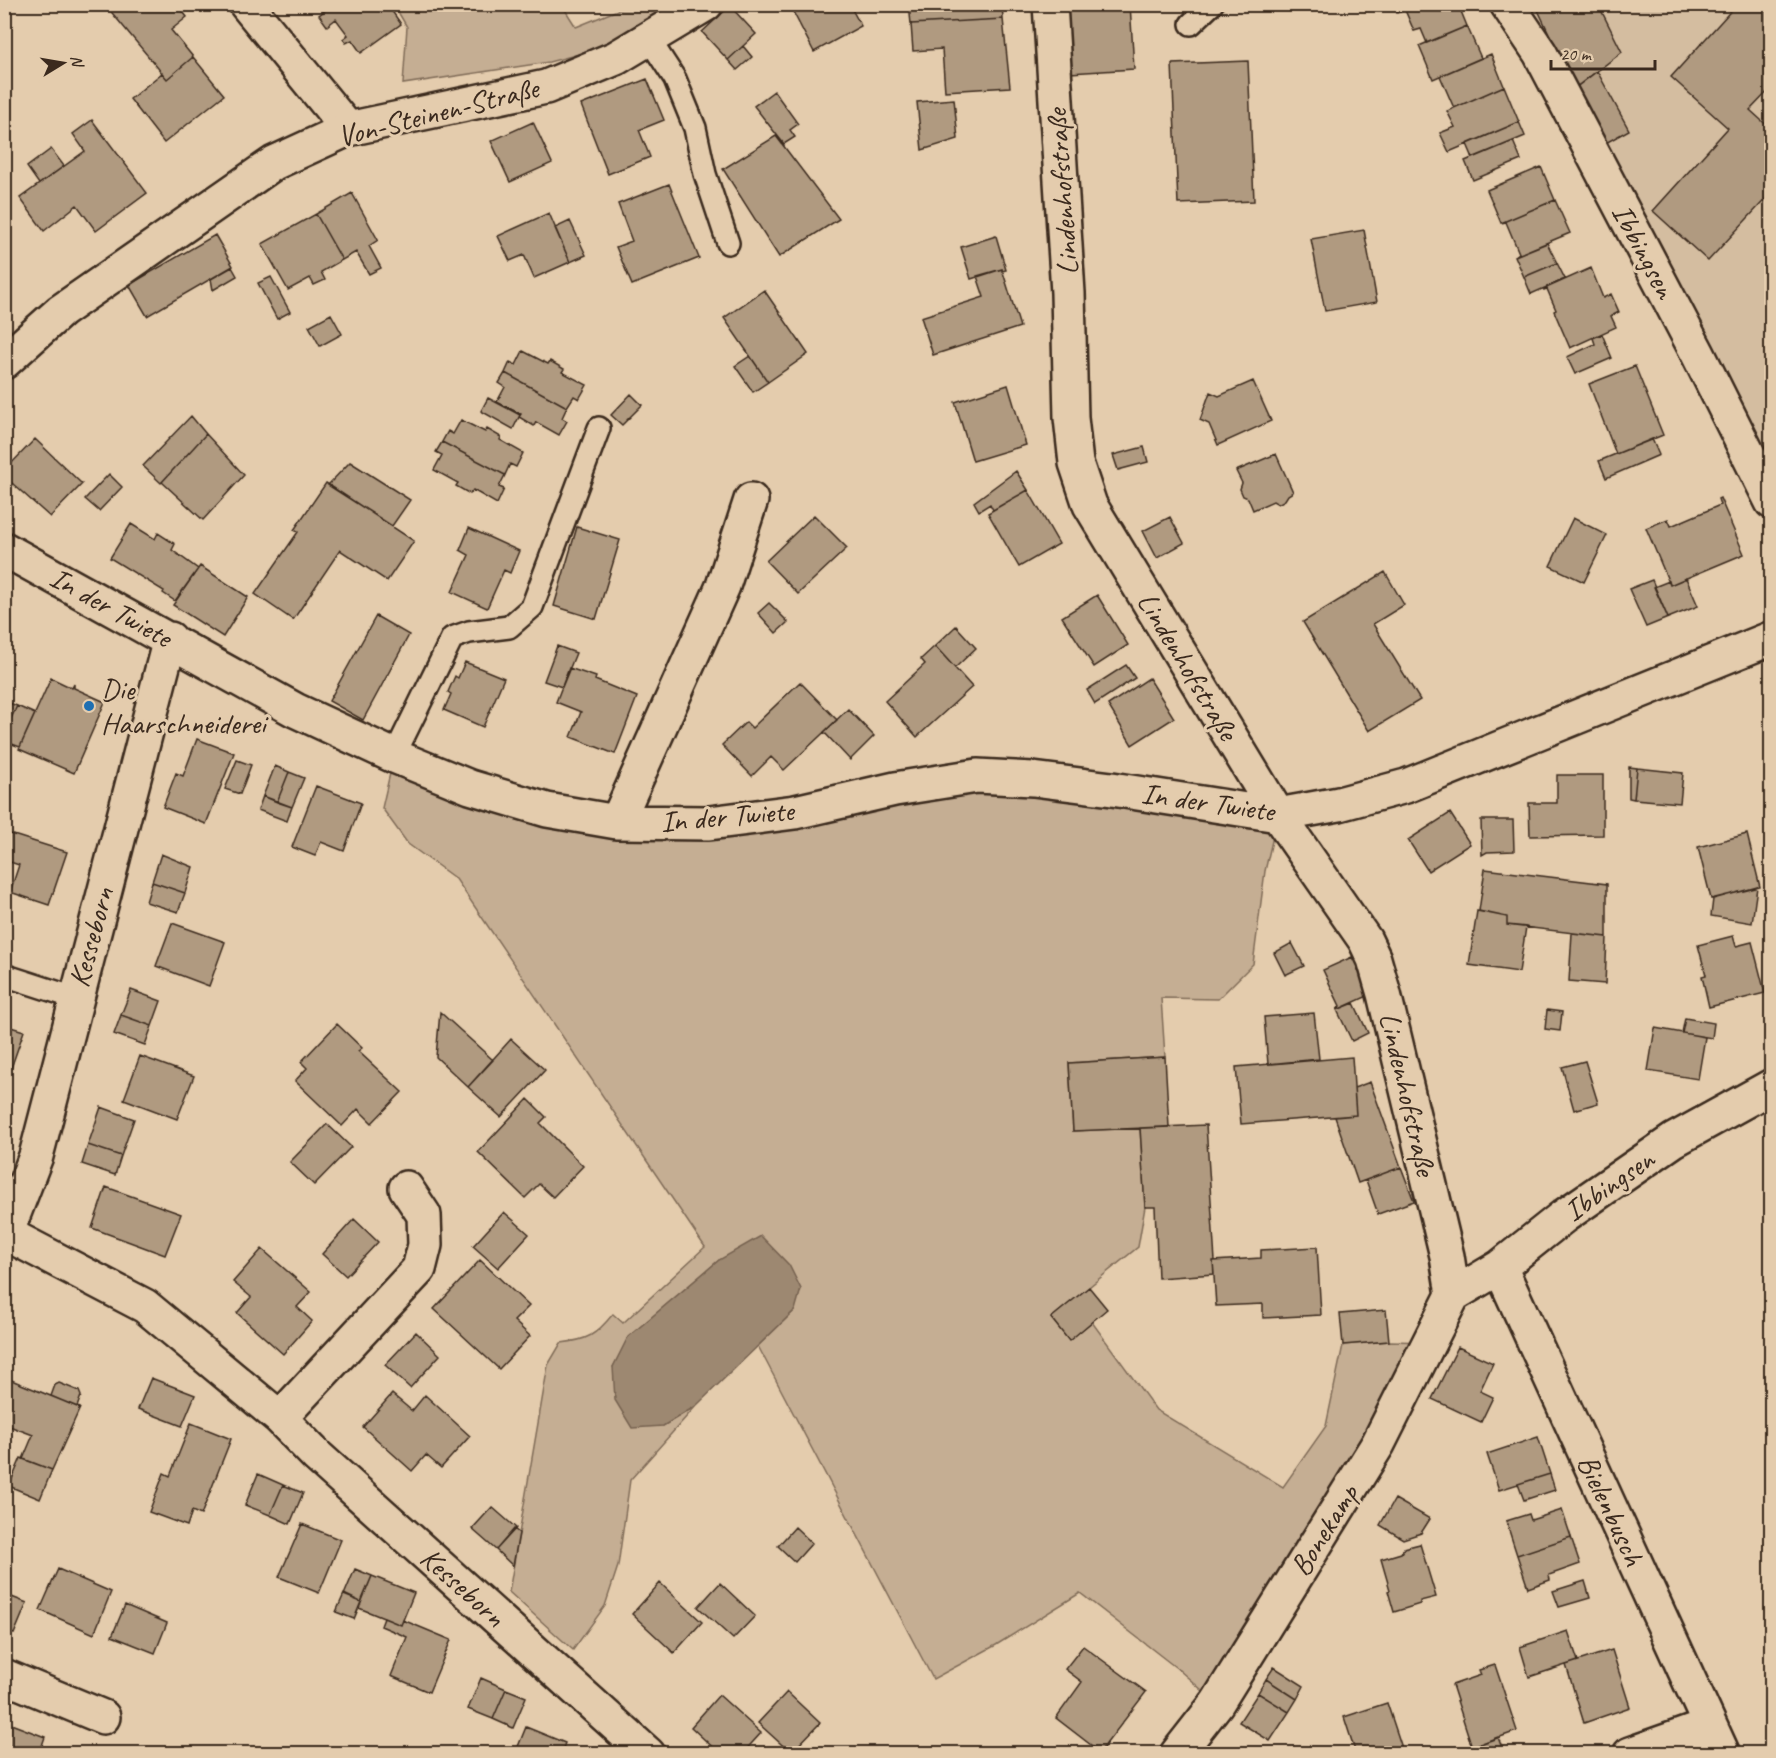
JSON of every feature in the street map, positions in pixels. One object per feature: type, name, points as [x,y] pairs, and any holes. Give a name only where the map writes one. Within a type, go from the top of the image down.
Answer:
[{"type":"street","points":[[246,4],[348,129]]},
{"type":"street","name":"Von-Steinen-Straße","points":[[4,362],[61,311],[274,163],[348,129],[546,87],[616,58],[705,4]]},
{"type":"street","name":"Lindenhofstraße","points":[[1050,4],[1068,293],[1071,418],[1077,463],[1090,505],[1278,815],[1365,940],[1374,959],[1447,1256],[1454,1295]]},
{"type":"street","name":"Ibbingsen","points":[[1507,4],[1540,52],[1698,354],[1772,502]]},
{"type":"street","name":"In der Twiete","points":[[617,822],[723,586],[751,500]]},
{"type":"street","name":"In der Twiete","points":[[4,549],[296,710],[394,756],[470,787],[547,810],[617,822],[709,822],[795,812],[895,789],[977,776],[1033,779],[1101,787],[1278,815],[1339,804],[1406,786],[1772,638]]},
{"type":"street","name":"Kesseborn","points":[[170,639],[75,998],[36,1156],[6,1236],[146,1306],[280,1418],[317,1456],[648,1754]]},
{"type":"street","name":"Ibbingsen","points":[[1454,1295],[1500,1267],[1564,1216],[1674,1140],[1772,1086]]},
{"type":"street","points":[[280,1418],[419,1269],[426,1245],[424,1215],[406,1188]]},
{"type":"street","name":"Bielenbusch","points":[[1500,1267],[1716,1740]]},
{"type":"street","name":"Bonekamp","points":[[1176,1754],[1217,1703],[1378,1444],[1454,1295]]},
{"type":"street","points":[[4,1676],[103,1717]]},
{"type":"street","points":[[1630,1754],[1716,1740]]},
{"type":"lane","points":[[1191,24],[1212,4]]},
{"type":"lane","points":[[649,39],[675,79],[695,128],[705,174],[728,243]]},
{"type":"lane","points":[[394,756],[452,638],[468,632],[509,627],[532,607],[599,428]]},
{"type":"lane","points":[[4,975],[75,998]]},
{"type":"shaded area","points":[[394,5],[562,5],[576,27],[630,5],[673,5],[602,48],[549,62],[403,84],[407,27]]},
{"type":"shaded area","points":[[1524,5],[1771,5],[1771,459],[1541,31]]},
{"type":"shaded area","points":[[394,756],[617,822],[977,776],[1278,815],[1265,871],[1253,964],[1218,999],[1161,998],[1165,1057],[1069,1063],[1073,1131],[1140,1128],[1145,1207],[1138,1247],[1051,1318],[1069,1340],[1092,1322],[1156,1410],[1283,1487],[1326,1426],[1343,1345],[1389,1341],[1430,1342],[1217,1703],[1179,1670],[1080,1593],[996,1645],[933,1679],[758,1346],[795,1310],[719,1260],[632,1334],[613,1367],[663,1426],[696,1406],[630,1480],[618,1566],[605,1606],[573,1650],[509,1592],[548,1365],[561,1343],[591,1335],[602,1327],[613,1314],[623,1323],[705,1247],[456,879],[408,844],[382,808]]},
{"type":"shaded area","points":[[761,1236],[789,1265],[801,1289],[795,1310],[696,1406],[663,1426],[632,1428],[615,1400],[613,1367],[628,1337],[719,1260]]},
{"type":"building","points":[[112,4],[177,4],[187,17],[171,30],[193,57],[167,79],[108,8]]},
{"type":"building","points":[[326,4],[387,4],[401,24],[361,53],[352,40],[346,43],[343,39],[348,35],[336,19],[327,26],[319,15],[328,8]]},
{"type":"building","points":[[789,4],[849,4],[861,26],[814,52]]},
{"type":"building","points":[[909,4],[1002,4],[1003,19],[911,24]]},
{"type":"building","points":[[1065,4],[1130,4],[1134,69],[1070,73]]},
{"type":"building","points":[[1393,4],[1417,4],[1397,13]]},
{"type":"building","points":[[1417,4],[1458,4],[1467,26],[1427,43],[1421,29],[1414,31],[1405,10]]},
{"type":"building","points":[[1541,4],[1598,4],[1622,52],[1575,88],[1537,8]]},
{"type":"building","points":[[1737,4],[1764,4],[1772,11],[1772,87],[1750,110],[1772,130],[1772,192],[1708,261],[1653,211],[1728,128],[1671,77]]},
{"type":"building","points":[[730,6],[756,34],[728,60],[702,32]]},
{"type":"building","points":[[1003,19],[1010,87],[945,91],[942,49],[913,51],[911,24]]},
{"type":"building","points":[[1467,26],[1481,58],[1433,79],[1419,46]]},
{"type":"building","points":[[743,46],[752,57],[737,70],[728,60]]},
{"type":"building","points":[[1491,54],[1504,86],[1454,108],[1440,76]]},
{"type":"building","points":[[193,57],[224,95],[164,143],[130,99],[162,73],[167,79]]},
{"type":"building","points":[[1248,61],[1254,201],[1178,204],[1172,64]]},
{"type":"building","points":[[1597,71],[1629,130],[1604,144],[1575,88]]},
{"type":"building","points":[[647,79],[664,120],[639,130],[650,157],[608,174],[581,105]]},
{"type":"building","points":[[1504,86],[1519,122],[1449,152],[1440,133],[1455,127],[1447,111]]},
{"type":"building","points":[[774,91],[798,124],[790,130],[795,137],[784,144],[754,106]]},
{"type":"building","points":[[954,99],[958,139],[922,150],[917,102]]},
{"type":"building","points":[[92,120],[147,193],[96,231],[77,205],[44,231],[20,198],[85,151],[73,134]]},
{"type":"building","points":[[533,122],[552,163],[510,182],[491,141]]},
{"type":"building","points":[[1519,122],[1525,136],[1473,158],[1467,144]]},
{"type":"building","points":[[776,136],[839,219],[779,257],[723,169]]},
{"type":"building","points":[[1513,141],[1521,160],[1473,180],[1465,161]]},
{"type":"building","points":[[51,149],[64,166],[39,184],[27,167]]},
{"type":"building","points":[[1541,167],[1555,200],[1501,223],[1487,190]]},
{"type":"building","points":[[669,184],[699,258],[632,285],[616,247],[632,241],[618,204]]},
{"type":"building","points":[[352,193],[378,240],[369,246],[381,268],[369,274],[356,252],[342,260],[316,214]]},
{"type":"building","points":[[1555,200],[1570,233],[1515,256],[1519,253],[1506,222],[1501,223]]},
{"type":"building","points":[[549,213],[570,262],[534,278],[524,255],[510,261],[498,236]]},
{"type":"building","points":[[316,214],[342,260],[321,272],[325,280],[314,285],[310,278],[288,290],[262,244]]},
{"type":"building","points":[[570,221],[586,255],[570,262],[555,228]]},
{"type":"building","points":[[1364,230],[1377,302],[1325,311],[1311,239]]},
{"type":"building","points":[[215,235],[233,266],[147,316],[129,285]]},
{"type":"building","points":[[996,236],[1006,270],[1002,271],[1002,269],[971,279],[961,247]]},
{"type":"building","points":[[1547,243],[1557,263],[1524,277],[1515,256]]},
{"type":"building","points":[[1557,263],[1565,279],[1531,294],[1524,277]]},
{"type":"building","points":[[232,267],[237,276],[213,290],[211,279]]},
{"type":"building","points":[[1591,268],[1603,298],[1611,294],[1619,312],[1611,316],[1616,327],[1570,348],[1547,289],[1544,289]]},
{"type":"building","points":[[1002,269],[1020,327],[933,355],[921,317],[984,297],[977,276]]},
{"type":"building","points":[[271,277],[290,312],[277,319],[258,283]]},
{"type":"building","points":[[764,290],[808,354],[768,382],[724,318]]},
{"type":"building","points":[[331,314],[342,334],[320,346],[309,326]]},
{"type":"building","points":[[1602,334],[1612,358],[1575,374],[1567,357],[1595,344],[1593,338]]},
{"type":"building","points":[[523,351],[548,364],[550,361],[564,369],[562,372],[587,385],[579,399],[574,396],[567,407],[505,373],[510,362],[516,365]]},
{"type":"building","points":[[750,356],[768,382],[753,392],[735,366]]},
{"type":"building","points":[[1635,366],[1663,435],[1616,454],[1589,384]]},
{"type":"building","points":[[505,373],[567,407],[562,418],[567,421],[559,435],[536,422],[534,426],[519,417],[521,414],[497,402],[505,387],[499,383]]},
{"type":"building","points":[[1253,381],[1271,421],[1218,445],[1209,424],[1200,420],[1210,392],[1219,396]]},
{"type":"building","points":[[1008,385],[1026,445],[973,461],[955,402]]},
{"type":"building","points":[[631,394],[642,405],[622,425],[611,415]]},
{"type":"building","points":[[488,398],[520,415],[513,429],[481,411]]},
{"type":"building","points":[[191,416],[206,434],[161,483],[143,466]]},
{"type":"building","points":[[461,420],[485,432],[487,429],[501,437],[500,440],[523,453],[516,467],[510,464],[505,475],[442,442],[448,431],[453,434]]},
{"type":"building","points":[[206,434],[244,475],[203,520],[162,482]]},
{"type":"building","points":[[35,439],[82,484],[50,517],[4,476],[4,471]]},
{"type":"building","points":[[1652,439],[1659,455],[1606,478],[1599,461]]},
{"type":"building","points":[[442,442],[505,475],[499,487],[504,489],[497,504],[473,490],[470,494],[456,486],[458,483],[434,470],[442,455],[436,452]]},
{"type":"building","points":[[1144,447],[1148,462],[1118,470],[1113,455]]},
{"type":"building","points":[[1276,454],[1293,492],[1278,504],[1273,501],[1253,510],[1248,498],[1243,496],[1240,489],[1242,483],[1236,471]]},
{"type":"building","points":[[350,462],[410,500],[392,526],[328,485]]},
{"type":"building","points":[[1016,471],[1028,490],[993,510],[990,504],[979,511],[974,502]]},
{"type":"building","points":[[109,474],[122,487],[99,511],[85,499]]},
{"type":"building","points":[[326,483],[414,541],[387,581],[340,550],[293,620],[255,594],[298,532],[294,530]]},
{"type":"building","points":[[1028,490],[1059,544],[1019,567],[988,513]]},
{"type":"building","points":[[1720,498],[1744,554],[1670,585],[1646,528],[1668,519],[1671,526],[1720,505],[1718,499]]},
{"type":"building","points":[[814,515],[847,548],[798,594],[766,561]]},
{"type":"building","points":[[1170,517],[1184,543],[1157,558],[1143,531]]},
{"type":"building","points":[[1573,518],[1607,535],[1584,582],[1550,566]]},
{"type":"building","points":[[131,524],[155,539],[158,533],[175,544],[172,550],[198,569],[175,601],[163,593],[164,591],[110,558]]},
{"type":"building","points":[[577,527],[620,540],[596,619],[554,606]]},
{"type":"building","points":[[469,528],[519,551],[510,573],[504,570],[487,608],[452,592],[469,555],[460,550]]},
{"type":"building","points":[[200,566],[248,597],[223,637],[173,605]]},
{"type":"building","points":[[1385,572],[1404,605],[1373,624],[1420,700],[1369,731],[1303,622]]},
{"type":"building","points":[[1686,578],[1698,606],[1668,618],[1654,587],[1669,581],[1670,585]]},
{"type":"building","points":[[1652,580],[1668,618],[1646,627],[1629,589]]},
{"type":"building","points":[[1097,595],[1128,645],[1094,667],[1062,617]]},
{"type":"building","points":[[769,603],[788,622],[776,633],[758,613]]},
{"type":"building","points":[[376,616],[409,635],[363,720],[329,701]]},
{"type":"building","points":[[956,626],[976,648],[955,668],[935,646]]},
{"type":"building","points":[[557,646],[576,653],[562,687],[544,681]]},
{"type":"building","points":[[935,646],[972,687],[917,737],[885,701],[925,664],[921,659]]},
{"type":"building","points":[[465,662],[504,678],[483,727],[444,710],[455,676],[458,678]]},
{"type":"building","points":[[1126,665],[1135,678],[1095,704],[1087,690]]},
{"type":"building","points":[[569,668],[596,677],[595,680],[637,697],[615,754],[571,737],[581,712],[556,702]]},
{"type":"building","points":[[51,678],[72,688],[74,684],[74,688],[105,702],[74,773],[19,749]]},
{"type":"building","points":[[1149,678],[1174,718],[1132,745],[1108,705]]},
{"type":"building","points":[[800,682],[837,720],[784,770],[771,757],[752,776],[722,745],[746,722],[752,728]]},
{"type":"building","points":[[4,701],[17,706],[4,733]]},
{"type":"building","points":[[17,706],[35,714],[20,747],[4,741],[4,733]]},
{"type":"building","points":[[848,709],[874,736],[850,760],[824,732]]},
{"type":"building","points":[[197,739],[234,753],[206,824],[163,807],[176,773],[183,776]]},
{"type":"building","points":[[237,760],[251,765],[240,794],[225,789]]},
{"type":"building","points":[[275,766],[289,772],[277,802],[263,796]]},
{"type":"building","points":[[1629,767],[1637,768],[1634,799],[1629,798]]},
{"type":"building","points":[[1637,768],[1683,773],[1680,803],[1634,799]]},
{"type":"building","points":[[289,772],[304,778],[292,807],[277,802]]},
{"type":"building","points":[[1557,775],[1603,775],[1603,835],[1530,836],[1529,803],[1557,803]]},
{"type":"building","points":[[316,786],[361,803],[344,851],[321,842],[315,856],[292,847]]},
{"type":"building","points":[[263,796],[292,807],[287,821],[258,810]]},
{"type":"building","points":[[1450,813],[1470,844],[1428,871],[1408,840]]},
{"type":"building","points":[[1481,820],[1513,820],[1514,851],[1487,852],[1482,855]]},
{"type":"building","points":[[4,832],[67,852],[49,905],[10,892],[19,865],[4,860]]},
{"type":"building","points":[[1747,834],[1760,887],[1711,899],[1698,847]]},
{"type":"building","points":[[161,854],[193,867],[185,893],[152,882]]},
{"type":"building","points":[[1485,869],[1607,884],[1607,937],[1507,925],[1507,917],[1479,911]]},
{"type":"building","points":[[152,882],[185,893],[178,912],[146,902]]},
{"type":"building","points":[[1757,887],[1752,923],[1711,916],[1713,899]]},
{"type":"building","points":[[4,899],[10,901],[4,916]]},
{"type":"building","points":[[1477,911],[1507,917],[1507,925],[1526,927],[1519,972],[1469,965]]},
{"type":"building","points":[[172,923],[225,942],[209,986],[156,966]]},
{"type":"building","points":[[1572,933],[1607,937],[1605,984],[1569,981]]},
{"type":"building","points":[[1733,936],[1736,946],[1752,942],[1765,993],[1709,1007],[1702,976],[1706,975],[1698,945]]},
{"type":"building","points":[[1292,943],[1304,966],[1285,975],[1274,953]]},
{"type":"building","points":[[1352,957],[1370,995],[1337,1010],[1340,1006],[1323,970]]},
{"type":"building","points":[[131,990],[161,1001],[152,1026],[121,1015]]},
{"type":"building","points":[[1354,1003],[1368,1033],[1352,1041],[1337,1010]]},
{"type":"building","points":[[1547,1010],[1562,1012],[1560,1031],[1545,1029]]},
{"type":"building","points":[[440,1012],[493,1060],[468,1087],[436,1057]]},
{"type":"building","points":[[1314,1013],[1319,1059],[1268,1064],[1264,1017]]},
{"type":"building","points":[[121,1015],[152,1026],[145,1045],[114,1034]]},
{"type":"building","points":[[1685,1018],[1714,1023],[1712,1038],[1682,1033]]},
{"type":"building","points":[[337,1024],[362,1048],[358,1051],[402,1092],[372,1123],[358,1109],[342,1126],[295,1081],[307,1068],[301,1062]]},
{"type":"building","points":[[4,1025],[24,1031],[10,1071],[4,1069]]},
{"type":"building","points":[[1655,1028],[1705,1037],[1698,1079],[1648,1071]]},
{"type":"building","points":[[511,1039],[545,1070],[501,1117],[468,1087]]},
{"type":"building","points":[[140,1056],[194,1076],[177,1119],[124,1099]]},
{"type":"building","points":[[1165,1057],[1169,1127],[1073,1131],[1069,1063]]},
{"type":"building","points":[[1352,1057],[1356,1115],[1241,1124],[1236,1067]]},
{"type":"building","points":[[1585,1061],[1598,1103],[1574,1110],[1562,1067]]},
{"type":"building","points":[[4,1069],[10,1071],[4,1087]]},
{"type":"building","points":[[1370,1082],[1401,1167],[1358,1183],[1335,1117],[1356,1115],[1354,1088]]},
{"type":"building","points":[[528,1099],[546,1117],[540,1123],[583,1166],[553,1197],[539,1184],[525,1198],[478,1152]]},
{"type":"building","points":[[101,1107],[134,1119],[121,1156],[88,1145]]},
{"type":"building","points":[[327,1124],[351,1147],[314,1185],[290,1162]]},
{"type":"building","points":[[1206,1125],[1214,1274],[1158,1278],[1155,1207],[1145,1207],[1140,1128]]},
{"type":"building","points":[[88,1145],[121,1156],[115,1175],[82,1164]]},
{"type":"building","points":[[1401,1167],[1414,1201],[1378,1214],[1366,1180]]},
{"type":"building","points":[[106,1187],[181,1214],[165,1255],[92,1228]]},
{"type":"building","points":[[504,1212],[529,1234],[498,1268],[473,1246]]},
{"type":"building","points":[[354,1219],[378,1242],[346,1276],[322,1254]]},
{"type":"building","points":[[1317,1247],[1321,1315],[1263,1318],[1263,1304],[1216,1306],[1213,1261],[1261,1258],[1261,1250]]},
{"type":"building","points":[[262,1249],[311,1292],[297,1307],[312,1321],[283,1354],[237,1313],[251,1297],[233,1282]]},
{"type":"building","points":[[480,1260],[529,1306],[514,1321],[530,1336],[499,1369],[434,1309]]},
{"type":"building","points":[[1089,1287],[1107,1309],[1069,1341],[1051,1318]]},
{"type":"building","points":[[1386,1310],[1389,1341],[1343,1345],[1340,1314]]},
{"type":"building","points":[[416,1332],[440,1355],[410,1388],[385,1365]]},
{"type":"building","points":[[1458,1347],[1493,1363],[1480,1391],[1493,1397],[1481,1422],[1432,1399]]},
{"type":"building","points":[[4,1377],[80,1408],[52,1470],[23,1459],[33,1435],[4,1424]]},
{"type":"building","points":[[151,1378],[195,1395],[182,1426],[138,1409]]},
{"type":"building","points":[[59,1383],[79,1391],[81,1396],[77,1407],[51,1396],[55,1385]]},
{"type":"building","points":[[392,1394],[412,1411],[425,1395],[470,1436],[441,1468],[426,1455],[412,1471],[363,1427]]},
{"type":"building","points":[[191,1423],[231,1439],[201,1515],[192,1511],[187,1526],[149,1512],[164,1473],[170,1476]]},
{"type":"building","points":[[1538,1437],[1550,1474],[1499,1490],[1487,1454]]},
{"type":"building","points":[[21,1458],[52,1470],[40,1499],[9,1486]]},
{"type":"building","points":[[258,1474],[283,1485],[270,1515],[245,1505]]},
{"type":"building","points":[[1550,1474],[1555,1490],[1524,1500],[1518,1484]]},
{"type":"building","points":[[283,1485],[303,1493],[290,1524],[270,1515]]},
{"type":"building","points":[[1395,1499],[1430,1519],[1421,1533],[1403,1539],[1380,1525]]},
{"type":"building","points":[[492,1507],[516,1528],[496,1550],[472,1529]]},
{"type":"building","points":[[1562,1510],[1571,1537],[1517,1555],[1506,1521],[1529,1514],[1531,1520]]},
{"type":"building","points":[[302,1524],[341,1540],[319,1593],[279,1577]]},
{"type":"building","points":[[795,1527],[812,1543],[795,1562],[778,1546]]},
{"type":"building","points":[[514,1529],[519,1533],[513,1566],[496,1550]]},
{"type":"building","points":[[1571,1537],[1580,1564],[1549,1575],[1550,1580],[1528,1588],[1517,1555]]},
{"type":"building","points":[[1420,1544],[1436,1597],[1394,1612],[1381,1559],[1401,1553],[1404,1548]]},
{"type":"building","points":[[58,1569],[111,1592],[94,1634],[40,1610]]},
{"type":"building","points":[[355,1569],[372,1576],[361,1602],[344,1595]]},
{"type":"building","points":[[372,1576],[414,1593],[401,1625],[359,1608]]},
{"type":"building","points":[[1585,1581],[1590,1598],[1559,1607],[1553,1591]]},
{"type":"building","points":[[660,1583],[702,1622],[674,1653],[632,1614]]},
{"type":"building","points":[[720,1583],[755,1616],[733,1639],[698,1607]]},
{"type":"building","points":[[4,1594],[27,1603],[14,1634],[4,1631]]},
{"type":"building","points":[[344,1594],[361,1602],[354,1619],[336,1612]]},
{"type":"building","points":[[125,1605],[167,1623],[155,1653],[112,1636]]},
{"type":"building","points":[[384,1618],[401,1625],[403,1620],[451,1640],[429,1692],[391,1676],[407,1637],[381,1626]]},
{"type":"building","points":[[1568,1631],[1578,1661],[1529,1677],[1520,1647]]},
{"type":"building","points":[[1083,1646],[1146,1692],[1100,1752],[1056,1718],[1082,1682],[1065,1669]]},
{"type":"building","points":[[1612,1650],[1630,1707],[1584,1723],[1566,1665]]},
{"type":"building","points":[[1495,1665],[1517,1731],[1472,1747],[1452,1685],[1481,1675],[1479,1670]]},
{"type":"building","points":[[1274,1667],[1304,1686],[1297,1699],[1266,1679]]},
{"type":"building","points":[[481,1678],[506,1689],[493,1719],[468,1709]]},
{"type":"building","points":[[1266,1679],[1297,1699],[1289,1712],[1258,1693]]},
{"type":"building","points":[[506,1689],[526,1697],[513,1728],[493,1719]]},
{"type":"building","points":[[787,1692],[820,1723],[791,1753],[758,1723]]},
{"type":"building","points":[[1258,1693],[1289,1712],[1270,1741],[1239,1722]]},
{"type":"building","points":[[719,1695],[761,1733],[742,1754],[720,1754],[691,1727]]},
{"type":"building","points":[[1387,1703],[1404,1754],[1356,1754],[1344,1717]]},
{"type":"building","points":[[11,1724],[45,1737],[39,1754],[4,1754],[4,1739]]},
{"type":"building","points":[[526,1727],[565,1743],[561,1754],[515,1754]]},
{"type":"building","points":[[1498,1737],[1504,1754],[1474,1754],[1472,1747]]},
{"type":"place","name":"Die Haarschneiderei","points":[[89,706]]}]
